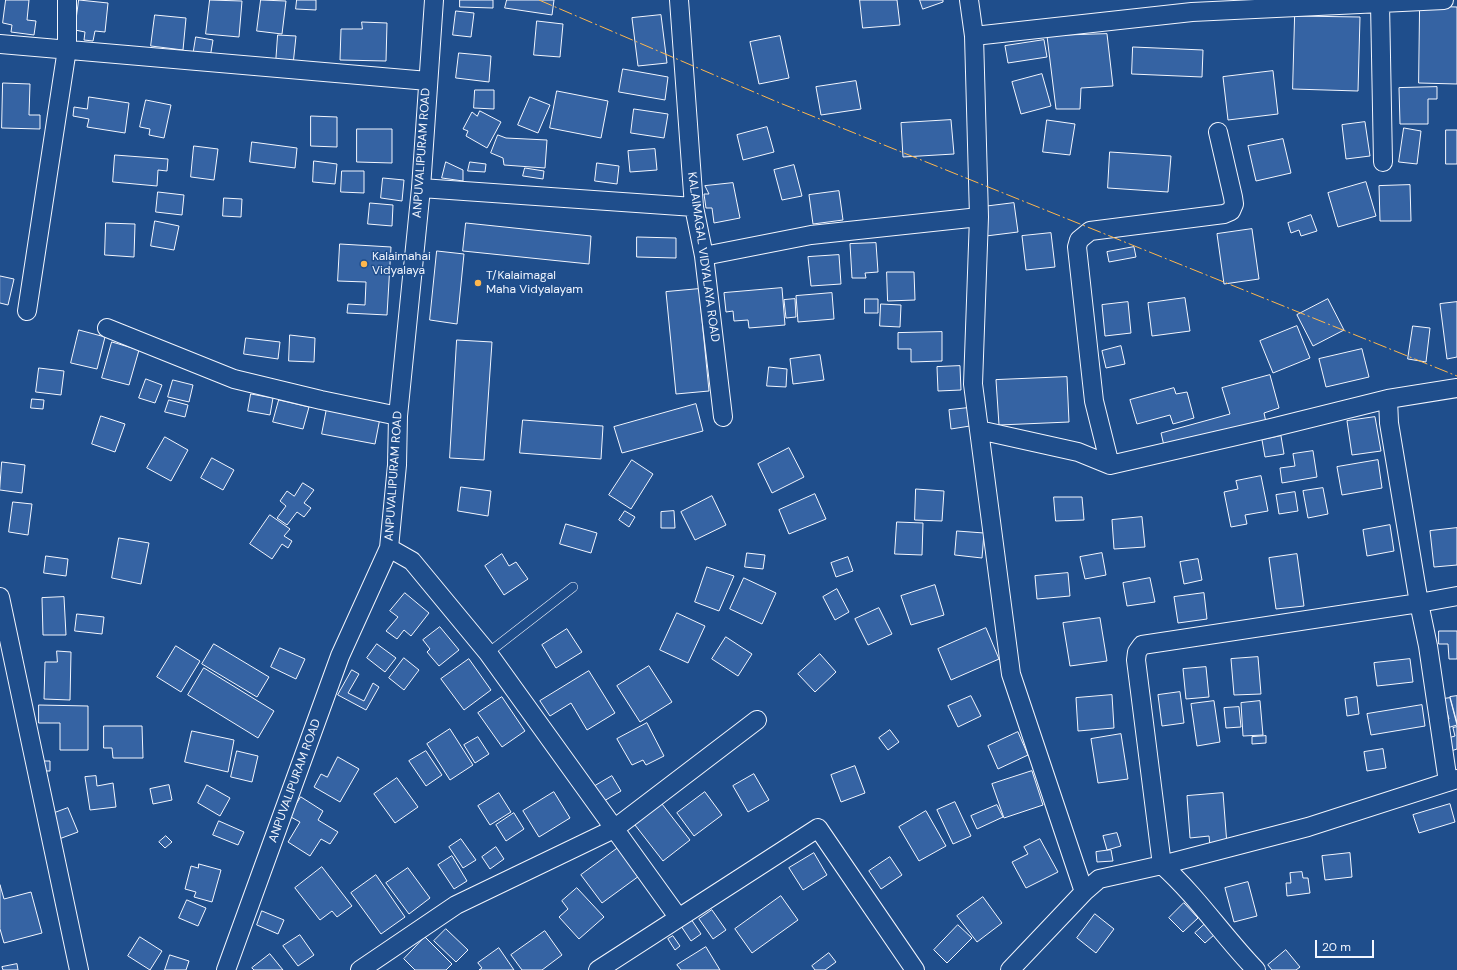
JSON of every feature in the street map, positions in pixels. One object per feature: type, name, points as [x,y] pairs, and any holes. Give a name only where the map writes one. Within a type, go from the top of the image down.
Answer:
[{"type":"street","points":[[27,311],[67,49],[67,0]]},
{"type":"street","name":"ANPUVALIPURAM ROAD","points":[[226,970],[340,656],[389,548],[397,465],[398,416],[421,188],[434,0]]},
{"type":"street","name":"KALAIMAGAL VIDYALAYA ROAD","points":[[679,0],[694,207],[704,256],[723,417]]},
{"type":"street","points":[[969,0],[974,36],[978,218],[973,384],[1011,674],[1084,892]]},
{"type":"street","points":[[974,36],[1191,6],[1380,3],[1444,0]]},
{"type":"street","points":[[1380,3],[1383,162]]},
{"type":"street","points":[[0,44],[428,81]]},
{"type":"street","points":[[1110,465],[1094,401],[1077,247],[1080,240],[1090,231],[1224,214],[1231,211],[1234,204],[1233,197],[1218,132]]},
{"type":"street","points":[[421,188],[694,207]]},
{"type":"street","points":[[704,256],[811,235],[978,218]]},
{"type":"street","points":[[107,328],[234,379],[321,400],[398,416]]},
{"type":"street","points":[[979,430],[1078,452],[1110,465],[1272,428],[1388,399],[1457,388]]},
{"type":"street","points":[[1010,970],[1084,892],[1099,879],[1308,827],[1452,781],[1419,604],[1389,423],[1388,399]]},
{"type":"street","points":[[389,548],[412,561],[488,653],[678,917]]},
{"type":"street","points":[[0,596],[79,970]]},
{"type":"street","points":[[1256,970],[1182,883],[1162,864],[1136,660],[1137,652],[1142,645],[1419,604],[1457,596]]},
{"type":"street","points":[[360,970],[456,905],[614,829],[757,720]]},
{"type":"street","points":[[598,970],[818,828],[915,970]]},
{"type":"lane","points":[[488,653],[573,587]]},
{"type":"building","points":[[6,0],[29,0],[27,20],[36,21],[34,35],[11,32],[12,25],[3,23]]},
{"type":"building","points":[[79,0],[108,3],[105,32],[95,31],[93,41],[84,40],[85,32],[75,30]]},
{"type":"building","points":[[210,0],[242,1],[239,37],[206,34]]},
{"type":"building","points":[[261,0],[286,1],[282,34],[257,31]]},
{"type":"building","points":[[297,0],[316,0],[316,10],[296,9]]},
{"type":"building","points":[[460,0],[493,0],[493,8],[460,7]]},
{"type":"building","points":[[507,0],[554,0],[552,15],[505,8]]},
{"type":"building","points":[[860,0],[897,0],[900,25],[863,28]]},
{"type":"building","points":[[920,0],[943,0],[943,2],[923,9]]},
{"type":"building","points":[[1420,6],[1457,7],[1457,84],[1419,83]]},
{"type":"building","points":[[456,11],[474,13],[471,37],[453,35]]},
{"type":"building","points":[[155,15],[186,18],[183,50],[151,46]]},
{"type":"building","points":[[661,15],[667,63],[638,66],[632,18]]},
{"type":"building","points":[[1295,16],[1360,17],[1358,91],[1293,89]]},
{"type":"building","points":[[537,21],[563,24],[560,57],[534,55]]},
{"type":"building","points":[[362,22],[387,23],[386,61],[340,60],[341,29],[362,29]]},
{"type":"building","points":[[1107,34],[1113,86],[1081,88],[1080,109],[1056,109],[1047,36]]},
{"type":"building","points":[[278,35],[296,36],[293,65],[276,63]]},
{"type":"building","points":[[780,36],[789,78],[759,84],[750,42]]},
{"type":"building","points":[[196,37],[213,40],[210,58],[193,56]]},
{"type":"building","points":[[1044,40],[1047,57],[1008,63],[1005,46]]},
{"type":"building","points":[[1133,47],[1203,50],[1202,77],[1132,74]]},
{"type":"building","points":[[459,53],[491,56],[489,82],[456,78]]},
{"type":"building","points":[[623,69],[668,77],[665,100],[619,92]]},
{"type":"building","points":[[1273,71],[1278,114],[1228,120],[1223,77]]},
{"type":"building","points":[[1042,74],[1051,106],[1021,114],[1012,82]]},
{"type":"building","points":[[856,81],[861,109],[821,115],[816,87]]},
{"type":"building","points":[[3,83],[30,84],[29,115],[40,115],[40,129],[2,128]]},
{"type":"building","points":[[1437,87],[1437,99],[1428,99],[1428,124],[1400,124],[1399,88]]},
{"type":"building","points":[[475,90],[494,90],[494,109],[474,108]]},
{"type":"building","points":[[557,91],[608,101],[601,138],[550,128]]},
{"type":"building","points":[[89,97],[129,103],[125,133],[87,127],[89,119],[73,116],[74,107],[87,109]]},
{"type":"building","points":[[530,97],[550,105],[538,133],[518,125]]},
{"type":"building","points":[[146,100],[171,105],[164,138],[149,135],[150,129],[140,127]]},
{"type":"building","points":[[634,109],[668,114],[664,138],[631,133]]},
{"type":"building","points":[[480,111],[501,122],[487,148],[466,136],[468,131],[463,129],[472,112],[477,116]]},
{"type":"building","points":[[311,116],[337,117],[337,147],[311,146]]},
{"type":"building","points":[[951,120],[954,154],[903,157],[901,123]]},
{"type":"building","points":[[1047,120],[1075,124],[1070,155],[1043,152]]},
{"type":"building","points":[[1365,122],[1370,156],[1346,159],[1342,125]]},
{"type":"building","points":[[767,127],[774,152],[743,160],[737,135]]},
{"type":"building","points":[[1404,128],[1421,131],[1417,164],[1399,162]]},
{"type":"building","points":[[357,129],[392,129],[392,163],[357,162]]},
{"type":"building","points":[[1446,130],[1457,130],[1457,164],[1446,164]]},
{"type":"building","points":[[498,135],[506,138],[547,140],[545,168],[504,165],[503,158],[491,153]]},
{"type":"building","points":[[1283,139],[1291,173],[1256,181],[1248,146]]},
{"type":"building","points":[[252,142],[297,148],[295,168],[250,162]]},
{"type":"building","points":[[194,146],[218,149],[214,180],[191,177]]},
{"type":"building","points":[[655,149],[657,170],[630,172],[628,151]]},
{"type":"building","points":[[1110,152],[1171,156],[1168,192],[1108,188]]},
{"type":"building","points":[[115,155],[168,159],[167,171],[158,170],[157,186],[113,182]]},
{"type":"building","points":[[314,161],[337,164],[335,184],[313,182]]},
{"type":"building","points":[[446,162],[463,170],[463,181],[442,178]]},
{"type":"building","points":[[470,162],[486,164],[485,172],[468,171]]},
{"type":"building","points":[[597,163],[619,166],[617,184],[595,181]]},
{"type":"building","points":[[794,165],[802,196],[782,200],[774,170]]},
{"type":"building","points":[[525,168],[544,171],[543,179],[523,176]]},
{"type":"building","points":[[342,171],[364,171],[364,193],[341,192]]},
{"type":"building","points":[[383,178],[404,180],[402,201],[381,198]]},
{"type":"building","points":[[1366,182],[1376,216],[1338,227],[1328,193]]},
{"type":"building","points":[[733,183],[740,218],[714,223],[712,208],[706,208],[704,194],[709,194],[705,186]]},
{"type":"building","points":[[1410,185],[1411,221],[1380,221],[1379,186]]},
{"type":"building","points":[[839,191],[843,220],[813,224],[809,195]]},
{"type":"building","points":[[158,192],[184,195],[182,215],[156,212]]},
{"type":"building","points":[[224,198],[242,199],[241,217],[223,216]]},
{"type":"building","points":[[370,203],[393,205],[392,226],[368,224]]},
{"type":"building","points":[[1014,203],[1018,232],[986,236],[982,207]]},
{"type":"building","points":[[1311,215],[1317,231],[1301,236],[1299,230],[1291,233],[1288,223]]},
{"type":"building","points":[[155,221],[179,226],[174,250],[151,246]]},
{"type":"building","points":[[106,223],[135,224],[134,257],[105,255]]},
{"type":"building","points":[[466,223],[591,236],[589,264],[463,251]]},
{"type":"building","points":[[1252,229],[1259,279],[1224,284],[1217,234]]},
{"type":"building","points":[[1051,233],[1055,267],[1026,270],[1022,236]]},
{"type":"building","points":[[637,237],[676,238],[676,258],[637,257]]},
{"type":"building","points":[[876,243],[878,272],[865,273],[866,278],[852,278],[850,244]]},
{"type":"building","name":"Kalaimahai Vidyalaya","points":[[340,244],[391,247],[387,315],[347,313],[348,304],[365,305],[366,282],[338,281]]},
{"type":"building","points":[[1134,247],[1136,257],[1109,262],[1107,252]]},
{"type":"building","points":[[437,251],[464,254],[457,324],[430,320]]},
{"type":"building","points":[[839,255],[841,284],[811,286],[808,257]]},
{"type":"building","points":[[887,272],[914,272],[915,300],[888,301]]},
{"type":"building","points":[[0,276],[14,279],[8,305],[0,303]]},
{"type":"building","points":[[782,288],[785,325],[749,328],[748,320],[734,321],[733,311],[726,312],[724,293]]},
{"type":"building","points":[[699,289],[709,391],[676,394],[666,292]]},
{"type":"building","points":[[832,293],[834,319],[798,322],[796,296]]},
{"type":"building","points":[[1185,298],[1190,331],[1152,336],[1148,303]]},
{"type":"building","points":[[795,299],[796,317],[786,318],[784,300]]},
{"type":"building","points":[[865,299],[878,299],[878,313],[865,313]]},
{"type":"building","points":[[1328,299],[1344,330],[1313,346],[1297,315]]},
{"type":"building","points":[[1128,302],[1131,333],[1105,336],[1102,305]]},
{"type":"building","points":[[1457,302],[1457,357],[1447,359],[1440,304]]},
{"type":"building","points":[[881,304],[901,305],[900,327],[880,326]]},
{"type":"building","points":[[1297,326],[1310,358],[1273,373],[1260,341]]},
{"type":"building","points":[[1413,326],[1430,328],[1426,362],[1408,359]]},
{"type":"building","points":[[79,330],[105,337],[97,369],[71,363]]},
{"type":"building","points":[[942,332],[942,361],[911,362],[911,349],[898,349],[898,333]]},
{"type":"building","points":[[290,335],[315,338],[314,362],[289,361]]},
{"type":"building","points":[[246,338],[280,342],[278,359],[244,354]]},
{"type":"building","points":[[457,340],[492,342],[484,460],[450,458]]},
{"type":"building","points":[[112,342],[139,350],[129,385],[102,378]]},
{"type":"building","points":[[1121,346],[1125,364],[1106,368],[1102,351]]},
{"type":"building","points":[[1362,349],[1369,377],[1326,387],[1319,359]]},
{"type":"building","points":[[820,355],[824,380],[793,384],[790,359]]},
{"type":"building","points":[[960,366],[961,390],[938,391],[937,367]]},
{"type":"building","points":[[769,367],[787,369],[786,387],[767,386]]},
{"type":"building","points":[[39,368],[64,371],[61,395],[36,392]]},
{"type":"building","points":[[1270,375],[1279,408],[1264,413],[1266,422],[1165,450],[1161,433],[1230,414],[1222,388]]},
{"type":"building","points":[[1067,377],[1069,422],[999,425],[996,380]]},
{"type":"building","points":[[146,379],[162,385],[155,403],[139,398]]},
{"type":"building","points":[[173,380],[193,385],[189,402],[168,397]]},
{"type":"building","points":[[1174,388],[1176,394],[1187,392],[1194,418],[1173,424],[1170,415],[1137,424],[1130,400]]},
{"type":"building","points":[[251,394],[273,398],[270,415],[248,411]]},
{"type":"building","points":[[32,399],[44,400],[43,409],[31,408]]},
{"type":"building","points":[[169,400],[188,405],[185,417],[165,412]]},
{"type":"building","points":[[279,400],[309,407],[303,429],[273,422]]},
{"type":"building","points":[[696,404],[703,431],[622,453],[614,427]]},
{"type":"building","points":[[327,408],[380,418],[375,444],[322,434]]},
{"type":"building","points":[[968,408],[970,426],[951,429],[949,410]]},
{"type":"building","points":[[101,416],[125,424],[115,452],[92,444]]},
{"type":"building","points":[[1375,417],[1381,451],[1352,455],[1347,421]]},
{"type":"building","points":[[523,420],[603,426],[601,459],[520,453]]},
{"type":"building","points":[[1281,436],[1284,454],[1265,457],[1262,440]]},
{"type":"building","points":[[165,437],[188,450],[171,481],[147,468]]},
{"type":"building","points":[[789,448],[804,477],[772,493],[758,464]]},
{"type":"building","points":[[1313,451],[1317,477],[1282,483],[1280,468],[1295,466],[1293,454]]},
{"type":"building","points":[[212,458],[234,470],[223,490],[201,478]]},
{"type":"building","points":[[632,460],[653,474],[631,509],[609,495]]},
{"type":"building","points":[[1378,460],[1382,488],[1342,495],[1337,467]]},
{"type":"building","points":[[2,462],[25,465],[22,493],[0,490]]},
{"type":"building","points":[[1261,476],[1268,511],[1245,515],[1247,524],[1231,527],[1224,492],[1238,489],[1236,481]]},
{"type":"building","points":[[303,483],[314,490],[304,503],[311,508],[304,517],[297,512],[287,525],[277,518],[286,506],[280,501],[287,491],[294,496]]},
{"type":"building","points":[[461,487],[491,491],[488,516],[458,511]]},
{"type":"building","points":[[1323,488],[1328,514],[1308,518],[1303,491]]},
{"type":"building","points":[[916,489],[944,491],[942,521],[915,520]]},
{"type":"building","points":[[1295,492],[1298,511],[1279,514],[1276,495]]},
{"type":"building","points":[[815,494],[826,519],[789,534],[779,510]]},
{"type":"building","points":[[712,496],[726,525],[695,540],[681,512]]},
{"type":"building","points":[[1054,497],[1082,497],[1084,520],[1056,521]]},
{"type":"building","points":[[13,502],[32,504],[28,535],[9,532]]},
{"type":"building","points":[[625,511],[635,517],[629,527],[619,520]]},
{"type":"building","points":[[674,511],[675,528],[661,528],[661,512]]},
{"type":"building","points":[[270,515],[290,529],[284,536],[292,541],[288,548],[282,544],[272,559],[250,544]]},
{"type":"building","points":[[1142,517],[1145,547],[1114,549],[1112,520]]},
{"type":"building","points":[[897,522],[923,523],[922,555],[895,554]]},
{"type":"building","points":[[566,524],[597,533],[591,553],[560,544]]},
{"type":"building","points":[[1390,525],[1394,551],[1367,556],[1363,530]]},
{"type":"building","points":[[1457,528],[1457,565],[1434,567],[1430,531]]},
{"type":"building","points":[[957,531],[984,533],[982,558],[955,555]]},
{"type":"building","points":[[119,538],[149,543],[141,584],[112,578]]},
{"type":"building","points":[[747,553],[765,555],[763,569],[745,567]]},
{"type":"building","points":[[1102,553],[1106,575],[1085,579],[1080,557]]},
{"type":"building","points":[[502,554],[509,566],[516,562],[528,579],[504,595],[485,566]]},
{"type":"building","points":[[1297,554],[1304,606],[1276,609],[1269,558]]},
{"type":"building","points":[[46,556],[68,559],[66,576],[44,573]]},
{"type":"building","points":[[848,557],[853,571],[836,577],[831,563]]},
{"type":"building","points":[[1198,559],[1202,580],[1184,584],[1180,562]]},
{"type":"building","points":[[707,567],[734,576],[719,611],[695,602]]},
{"type":"building","points":[[1068,573],[1070,596],[1037,599],[1035,576]]},
{"type":"building","points":[[744,578],[776,593],[762,624],[730,609]]},
{"type":"building","points":[[1150,578],[1155,602],[1127,606],[1123,583]]},
{"type":"building","points":[[935,585],[944,615],[911,625],[901,596]]},
{"type":"building","points":[[837,589],[849,612],[835,620],[823,597]]},
{"type":"building","points":[[405,593],[429,613],[411,636],[404,630],[397,639],[386,631],[398,617],[390,611]]},
{"type":"building","points":[[1204,593],[1207,619],[1178,623],[1174,597]]},
{"type":"building","points":[[64,597],[66,635],[43,635],[42,598]]},
{"type":"building","points":[[879,608],[892,634],[868,645],[855,619]]},
{"type":"building","points":[[677,613],[705,626],[688,663],[660,650]]},
{"type":"building","points":[[77,614],[104,617],[102,634],[75,631]]},
{"type":"building","points":[[1100,618],[1107,661],[1070,666],[1063,623]]},
{"type":"building","points":[[440,627],[459,650],[439,666],[427,652],[430,649],[423,640]]},
{"type":"building","points":[[986,628],[999,659],[951,680],[938,649]]},
{"type":"building","points":[[567,629],[582,652],[556,668],[542,645]]},
{"type":"building","points":[[1439,631],[1457,631],[1457,659],[1449,659],[1448,644],[1439,644]]},
{"type":"building","points":[[726,637],[752,654],[738,676],[712,659]]},
{"type":"building","points":[[214,644],[269,677],[257,697],[202,664]]},
{"type":"building","points":[[377,644],[396,658],[385,672],[367,658]]},
{"type":"building","points":[[176,646],[200,661],[181,692],[157,677]]},
{"type":"building","points":[[280,648],[305,659],[296,679],[271,667]]},
{"type":"building","points":[[57,651],[71,652],[70,700],[44,699],[45,662],[57,662]]},
{"type":"building","points":[[820,654],[836,672],[815,692],[798,674]]},
{"type":"building","points":[[1258,657],[1261,694],[1234,695],[1231,659]]},
{"type":"building","points":[[404,658],[419,670],[404,690],[389,678]]},
{"type":"building","points":[[469,659],[491,690],[464,710],[441,679]]},
{"type":"building","points":[[1410,659],[1413,682],[1377,686],[1374,663]]},
{"type":"building","points":[[649,666],[672,702],[640,722],[617,686]]},
{"type":"building","points":[[1206,667],[1209,697],[1186,699],[1183,669]]},
{"type":"building","points":[[204,668],[274,711],[258,738],[188,695]]},
{"type":"building","points":[[352,670],[359,674],[348,693],[364,701],[373,683],[379,687],[366,710],[338,695]]},
{"type":"building","points":[[589,671],[615,713],[587,730],[571,703],[550,716],[540,701]]},
{"type":"building","points":[[1180,692],[1184,723],[1162,726],[1158,695]]},
{"type":"building","points":[[1112,695],[1114,728],[1078,731],[1076,698]]},
{"type":"building","points":[[971,696],[981,716],[958,727],[948,706]]},
{"type":"building","points":[[1457,696],[1457,723],[1450,697]]},
{"type":"building","points":[[502,697],[525,731],[502,747],[478,713]]},
{"type":"building","points":[[1357,697],[1359,714],[1347,716],[1345,699]]},
{"type":"building","points":[[1450,698],[1457,725],[1447,728],[1445,720],[1449,719],[1443,699]]},
{"type":"building","points":[[1214,701],[1220,742],[1197,746],[1191,704]]},
{"type":"building","points":[[1260,701],[1263,735],[1243,736],[1241,703]]},
{"type":"building","points":[[39,705],[88,706],[88,750],[60,750],[60,723],[39,723]]},
{"type":"building","points":[[1422,705],[1425,726],[1371,735],[1367,714]]},
{"type":"building","points":[[1239,707],[1241,727],[1226,728],[1224,708]]},
{"type":"building","points":[[647,723],[664,756],[646,765],[643,760],[632,765],[617,739]]},
{"type":"building","points":[[104,726],[142,726],[143,758],[113,758],[112,748],[104,748]]},
{"type":"building","points":[[1457,727],[1457,749],[1451,751],[1448,738],[1455,736],[1453,728]]},
{"type":"building","points":[[450,729],[473,765],[450,780],[427,744]]},
{"type":"building","points":[[890,730],[899,742],[888,750],[879,738]]},
{"type":"building","points":[[192,731],[234,740],[228,772],[185,762]]},
{"type":"building","points":[[1018,732],[1028,755],[998,769],[988,746]]},
{"type":"building","points":[[1121,734],[1128,779],[1098,783],[1091,739]]},
{"type":"building","points":[[1266,736],[1266,743],[1252,744],[1252,737]]},
{"type":"building","points":[[478,737],[489,754],[475,763],[464,745]]},
{"type":"building","points":[[1383,749],[1386,768],[1367,771],[1364,752]]},
{"type":"building","points":[[237,751],[258,756],[252,782],[231,777]]},
{"type":"building","points":[[426,751],[442,775],[426,786],[409,761]]},
{"type":"building","points":[[338,757],[359,769],[340,802],[314,787],[321,774],[327,777]]},
{"type":"building","points":[[38,761],[50,761],[50,771],[38,771]]},
{"type":"building","points":[[855,766],[865,793],[841,802],[831,775]]},
{"type":"building","points":[[1032,771],[1043,805],[1004,818],[992,784]]},
{"type":"building","points":[[754,774],[769,800],[748,812],[733,786]]},
{"type":"building","points":[[96,776],[97,786],[113,783],[116,807],[90,810],[85,777]]},
{"type":"building","points":[[612,776],[621,791],[604,801],[595,786]]},
{"type":"building","points":[[397,778],[418,807],[395,823],[374,794]]},
{"type":"building","points":[[169,785],[172,800],[153,804],[150,789]]},
{"type":"building","points":[[207,785],[230,798],[220,816],[198,803]]},
{"type":"building","points":[[554,792],[570,818],[539,837],[523,811]]},
{"type":"building","points":[[705,792],[722,815],[694,836],[677,813]]},
{"type":"building","points":[[499,793],[511,812],[490,825],[478,806]]},
{"type":"building","points":[[1223,793],[1227,845],[1210,846],[1209,836],[1190,838],[1187,796]]},
{"type":"building","points":[[301,797],[323,811],[318,820],[338,832],[330,844],[321,839],[310,856],[288,842],[300,822],[289,816]]},
{"type":"building","points":[[955,802],[971,836],[953,844],[937,810]]},
{"type":"building","points":[[662,804],[690,840],[663,861],[635,825]]},
{"type":"building","points":[[1450,804],[1455,822],[1419,833],[1413,815]]},
{"type":"building","points":[[997,805],[1003,817],[977,829],[971,816]]},
{"type":"building","points":[[68,808],[78,832],[59,839],[49,815]]},
{"type":"building","points":[[926,811],[946,846],[919,861],[899,827]]},
{"type":"building","points":[[514,813],[524,829],[506,841],[496,825]]},
{"type":"building","points":[[219,821],[244,832],[238,845],[213,835]]},
{"type":"building","points":[[1117,833],[1121,846],[1107,850],[1103,836]]},
{"type":"building","points":[[166,836],[172,842],[165,848],[159,842]]},
{"type":"building","points":[[461,839],[476,860],[463,868],[449,847]]},
{"type":"building","points":[[1040,839],[1058,872],[1026,888],[1012,862],[1028,854],[1024,847]]},
{"type":"building","points":[[496,847],[504,859],[490,869],[482,857]]},
{"type":"building","points":[[618,848],[639,876],[602,903],[581,875]]},
{"type":"building","points":[[1111,850],[1113,861],[1097,862],[1096,852]]},
{"type":"building","points":[[814,853],[827,875],[803,890],[789,868]]},
{"type":"building","points":[[1350,853],[1352,877],[1325,880],[1322,856]]},
{"type":"building","points":[[452,856],[467,881],[454,889],[438,865]]},
{"type":"building","points":[[890,857],[902,875],[881,889],[869,871]]},
{"type":"building","points":[[199,864],[221,870],[212,902],[194,897],[196,892],[185,889],[191,866],[198,868]]},
{"type":"building","points":[[322,867],[352,906],[337,917],[332,911],[320,920],[295,888]]},
{"type":"building","points":[[408,868],[430,898],[409,914],[386,883]]},
{"type":"building","points":[[1302,872],[1303,878],[1308,878],[1310,893],[1287,896],[1286,883],[1291,883],[1290,873]]},
{"type":"building","points":[[376,875],[405,917],[381,934],[351,893]]},
{"type":"building","points":[[1248,882],[1257,916],[1234,922],[1225,888]]},
{"type":"building","points":[[0,885],[4,899],[31,892],[42,933],[4,943],[0,929]]},
{"type":"building","points":[[577,888],[604,917],[579,939],[559,917],[568,909],[562,901]]},
{"type":"building","points":[[781,896],[798,920],[752,953],[735,929]]},
{"type":"building","points":[[983,897],[1002,923],[977,942],[957,916]]},
{"type":"building","points":[[187,900],[206,908],[198,926],[179,918]]},
{"type":"building","points":[[1184,903],[1198,918],[1183,932],[1169,918]]},
{"type":"building","points":[[712,910],[726,930],[713,939],[699,919]]},
{"type":"building","points":[[262,911],[284,920],[278,934],[257,925]]},
{"type":"building","points":[[1095,914],[1114,929],[1096,953],[1077,938]]},
{"type":"building","points":[[691,919],[701,934],[691,941],[681,926]]},
{"type":"building","points":[[1205,924],[1215,934],[1205,943],[1195,933]]},
{"type":"building","points":[[958,925],[972,938],[947,963],[934,950]]},
{"type":"building","points":[[446,929],[468,950],[456,962],[434,941]]},
{"type":"building","points":[[545,931],[562,955],[542,970],[522,970],[511,955]]},
{"type":"building","points":[[300,935],[314,955],[298,966],[283,946]]},
{"type":"building","points":[[673,936],[680,946],[675,950],[668,939]]},
{"type":"building","points":[[140,937],[162,951],[150,970],[128,956]]},
{"type":"building","points":[[425,937],[452,964],[446,970],[415,970],[404,959]]},
{"type":"building","points":[[706,947],[720,970],[681,970],[677,965]]},
{"type":"building","points":[[499,948],[514,970],[479,970],[482,968],[478,963]]},
{"type":"building","points":[[1286,950],[1300,967],[1296,970],[1272,970],[1268,965]]},
{"type":"building","points":[[829,953],[836,962],[825,970],[815,970],[812,966]]},
{"type":"building","points":[[270,954],[283,970],[254,970],[252,968]]},
{"type":"building","points":[[170,955],[189,961],[186,970],[165,970]]},
{"type":"building","points":[[17,964],[18,970],[3,970],[2,967]]},
{"type":"power","points":[[539,0],[775,101],[1457,376]]},
{"type":"place","name":"Kalaimahai Vidyalaya","points":[[364,264]]},
{"type":"place","name":"T/Kalaimagal Maha Vidyalayam","points":[[478,283]]}]
